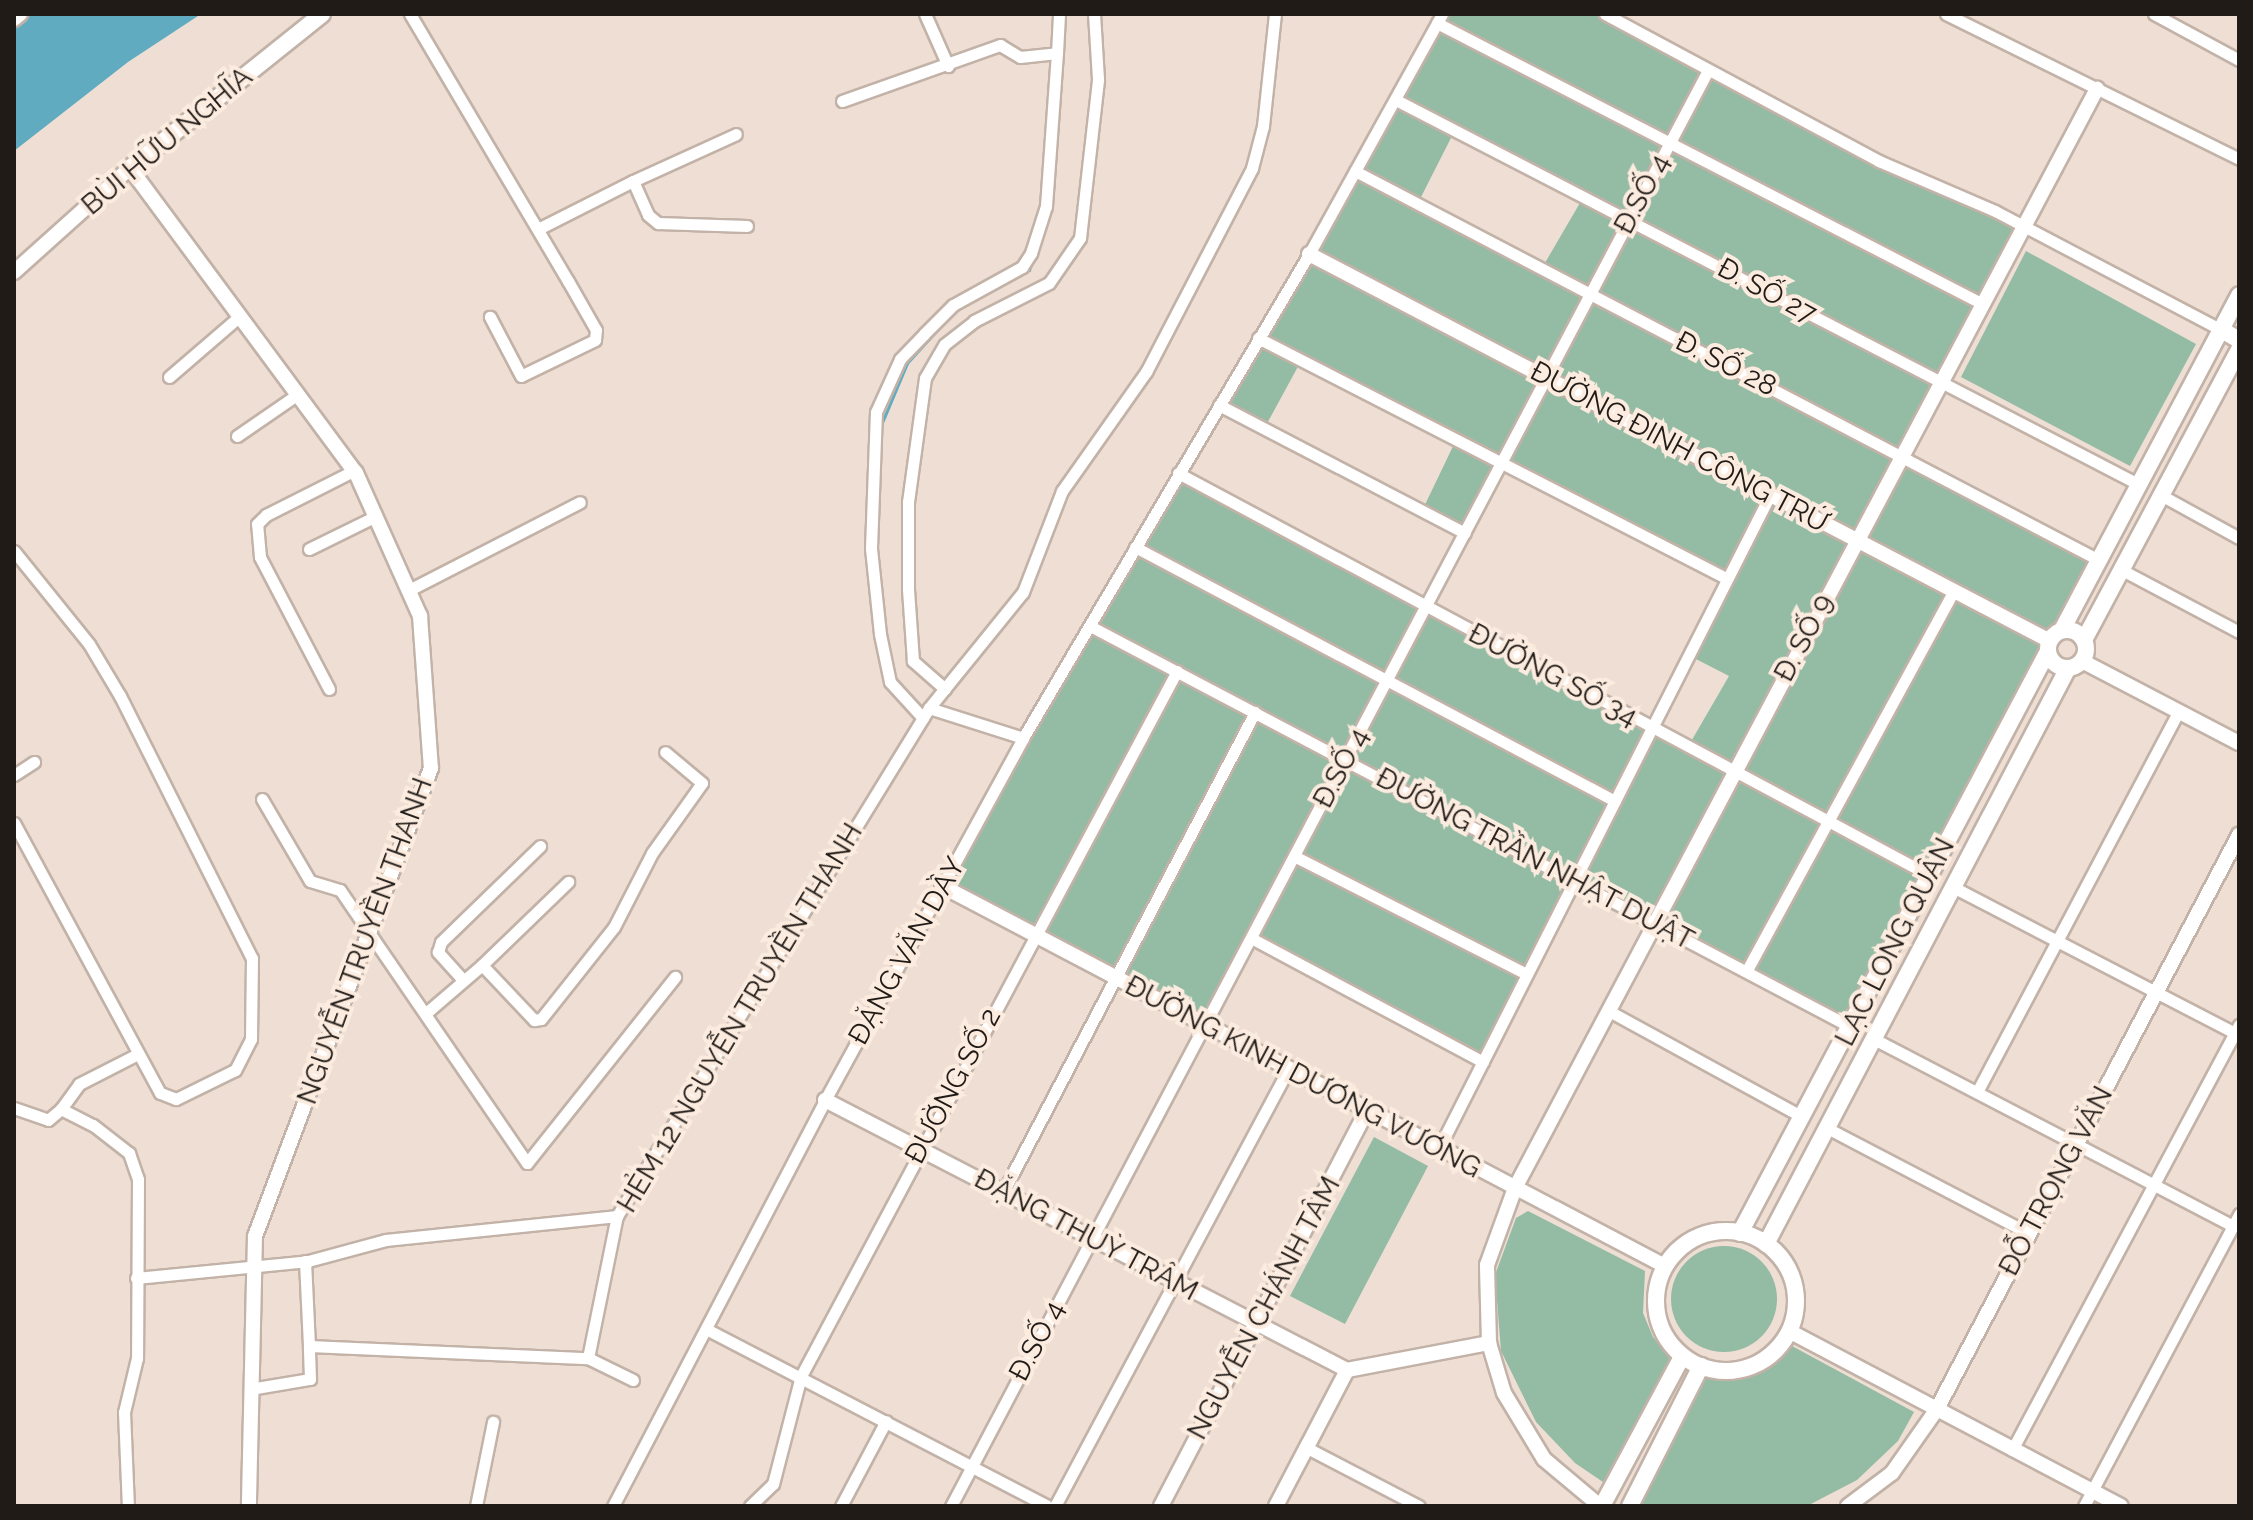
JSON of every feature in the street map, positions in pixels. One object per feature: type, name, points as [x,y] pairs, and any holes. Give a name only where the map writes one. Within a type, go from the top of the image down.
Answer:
[{"type":"main road","name":"BÙI HỮU NGHĨA","points":[[130,168],[322,14]]},
{"type":"main road","name":"LẠC LONG QUÂN","points":[[1740,1233],[2136,483],[2239,295]]},
{"type":"main road","points":[[2220,329],[2239,340]]},
{"type":"main road","points":[[2084,640],[2075,631],[2053,641],[2054,662],[2075,664],[2084,640],[2159,494],[2239,350]]},
{"type":"main road","points":[[2136,483],[2159,494]]},
{"type":"main road","points":[[2097,559],[2120,569]]},
{"type":"main road","name":"LẠC LONG QUÂN","points":[[1766,1244],[1829,1129],[1953,887],[2075,664]]},
{"type":"main road","points":[[1929,875],[1953,887]]},
{"type":"main road","points":[[1851,1027],[1874,1039]]},
{"type":"main road","points":[[1803,1117],[1829,1129]]},
{"type":"main road","points":[[1740,1233],[1766,1244],[1781,1257],[1793,1283],[1795,1312],[1789,1331],[1778,1348],[1752,1365],[1721,1371],[1682,1357],[1664,1335],[1656,1313],[1665,1266],[1697,1237],[1740,1233]]},
{"type":"main road","points":[[1601,1506],[1682,1357]]},
{"type":"main road","points":[[1630,1506],[1701,1366]]},
{"type":"street","points":[[14,19],[20,14]]},
{"type":"street","points":[[410,14],[596,330],[595,340],[521,376],[490,317]]},
{"type":"street","points":[[925,14],[948,66]]},
{"type":"street","points":[[1023,738],[926,713],[890,682],[880,634],[871,548],[876,412],[900,359],[924,334],[953,305],[1022,267],[1031,253],[1046,206],[1059,14]]},
{"type":"street","points":[[945,689],[913,661],[908,589],[908,502],[925,378],[945,344],[974,321],[1049,283],[1080,238],[1098,79],[1094,14]]},
{"type":"street","name":"HẺM 12 NGUYỄN TRUYỀN THANH","points":[[588,1358],[617,1216],[926,713],[1023,592],[1062,491],[1146,372],[1252,168],[1263,126],[1275,14]]},
{"type":"street","points":[[1605,14],[1879,161],[2023,228],[2220,329]]},
{"type":"street","points":[[1605,14],[1879,161]]},
{"type":"street","points":[[1946,14],[2239,159]]},
{"type":"street","points":[[2154,14],[2239,60]]},
{"type":"street","points":[[1440,18],[1670,143],[1981,303]]},
{"type":"street","name":"ĐẶNG VĂN DẦY","points":[[613,1506],[825,1100],[1023,738],[1309,254],[1440,18]]},
{"type":"street","points":[[842,101],[948,66],[1000,45],[1020,57],[1057,53]]},
{"type":"street","name":"Đ.SỐ 4","points":[[951,1506],[1708,70]]},
{"type":"street","name":"Đ. SỐ 9","points":[[1601,1506],[1562,1477],[1529,1440],[1504,1393],[1489,1343],[1487,1265],[1515,1188],[2097,89]]},
{"type":"street","name":"Đ. SỐ 27","points":[[1396,100],[2136,483]]},
{"type":"street","points":[[538,229],[736,134]]},
{"type":"street","name":"BÙI HỮU NGHĨA","points":[[14,272],[130,168]]},
{"type":"street","name":"NGUYỄN TRUYỀN THANH","points":[[130,168],[355,470],[420,616],[431,768],[255,1236],[249,1506]]},
{"type":"street","name":"Đ. SỐ 28","points":[[1355,171],[2097,559]]},
{"type":"street","points":[[633,181],[648,215],[658,223],[747,226]]},
{"type":"street","name":"ĐƯỜNG ĐINH CÔNG TRỨ","points":[[1309,254],[2053,641]]},
{"type":"street","points":[[169,377],[240,316]]},
{"type":"street","points":[[1258,338],[1726,578]]},
{"type":"street","points":[[237,436],[298,394]]},
{"type":"street","points":[[1219,405],[1465,533]]},
{"type":"street","points":[[329,689],[260,557],[257,524],[266,515],[355,470]]},
{"type":"street","name":"ĐƯỜNG SỐ 34","points":[[1178,473],[1425,608],[1929,875]]},
{"type":"street","points":[[2159,494],[2239,538]]},
{"type":"street","points":[[1440,1146],[1576,880],[1649,725],[1770,495]]},
{"type":"street","points":[[409,590],[580,502]]},
{"type":"street","points":[[309,549],[376,516]]},
{"type":"street","points":[[1135,547],[1615,801]]},
{"type":"street","points":[[14,551],[89,644],[120,696],[252,958],[251,1039],[235,1070],[170,1099],[156,1088],[14,823]]},
{"type":"street","points":[[2120,569],[2239,632]]},
{"type":"street","points":[[1747,970],[1954,591]]},
{"type":"street","name":"ĐƯỜNG TRẦN NHẬT DUẬT","points":[[1090,626],[1851,1027]]},
{"type":"street","points":[[2075,664],[2179,711],[2239,743]]},
{"type":"street","name":"ĐƯỜNG SỐ 2","points":[[750,1506],[773,1484],[801,1376],[919,1148],[1177,671]]},
{"type":"street","points":[[1977,1092],[2179,711]]},
{"type":"street","points":[[1003,1192],[1255,712]]},
{"type":"street","points":[[482,965],[534,1020],[541,1019],[614,927],[652,853],[702,783],[665,752]]},
{"type":"street","points":[[14,775],[34,762]]},
{"type":"street","points":[[262,799],[310,881],[340,890],[527,1163],[675,977]]},
{"type":"street","name":"ĐỖ TRỌNG VĂN","points":[[1848,1506],[1892,1473],[1937,1409],[2239,835]]},
{"type":"street","points":[[463,980],[438,952],[441,942],[540,846]]},
{"type":"street","points":[[1294,856],[1527,974]]},
{"type":"street","points":[[426,1013],[482,965],[568,882]]},
{"type":"street","name":"ĐƯỜNG KINH DƯƠNG VƯƠNG","points":[[942,886],[1204,1027],[1440,1146],[1665,1266]]},
{"type":"street","points":[[1953,887],[2237,1031],[2157,1186],[2012,1450]]},
{"type":"street","points":[[1251,938],[1483,1062]]},
{"type":"street","points":[[1609,1011],[1803,1117]]},
{"type":"street","points":[[1874,1039],[2233,1226]]},
{"type":"street","points":[[14,1108],[48,1120],[61,1109],[79,1084],[136,1055]]},
{"type":"street","points":[[1055,1506],[1288,1069]]},
{"type":"street","name":"ĐẶNG THUỲ TRÂM","points":[[825,1100],[1347,1370]]},
{"type":"street","points":[[61,1109],[93,1125],[129,1153],[138,1179],[137,1358],[124,1412],[128,1506]]},
{"type":"street","name":"NGUYỄN CHÁNH TÂM","points":[[1161,1506],[1367,1111]]},
{"type":"street","points":[[1829,1129],[2028,1233]]},
{"type":"street","points":[[2084,1506],[2239,1214]]},
{"type":"street","points":[[136,1278],[305,1261],[386,1240],[617,1216]]},
{"type":"street","points":[[250,1389],[310,1379],[305,1261]]},
{"type":"street","points":[[706,1329],[1047,1506]]},
{"type":"street","points":[[1789,1331],[2121,1506]]},
{"type":"street","points":[[1276,1506],[1347,1370],[1489,1343]]},
{"type":"street","points":[[309,1346],[588,1358],[633,1380]]},
{"type":"street","points":[[841,1506],[886,1421]]},
{"type":"street","points":[[476,1506],[493,1422]]},
{"type":"street","points":[[1307,1448],[1419,1506]]},
{"type":"green space","points":[[1442,14],[1605,14],[2023,228],[1901,455],[2097,559],[2050,641],[1851,1027],[1576,880],[1481,1057],[1253,935],[1204,1027],[942,886],[1178,473],[1689,745],[1729,676],[1692,657],[1726,578],[1501,463],[1465,533],[1422,511],[1456,440],[1301,361],[1264,429],[1219,405]],"holes":[[[1455,130],[1584,196],[1542,268],[1418,203]]]},
{"type":"green space","points":[[2026,251],[2196,344],[2130,466],[1961,377]]},
{"type":"green space","points":[[1374,1137],[1428,1166],[1345,1324],[1290,1296]]},
{"type":"green space","points":[[1528,1211],[1645,1271],[1643,1313],[1653,1337],[1672,1360],[1603,1482],[1575,1463],[1536,1422],[1501,1351],[1495,1275],[1516,1218]]},
{"type":"green space","points":[[1724,1246],[1744,1250],[1762,1261],[1773,1279],[1777,1299],[1773,1319],[1762,1337],[1744,1348],[1724,1352],[1704,1348],[1686,1337],[1675,1319],[1671,1299],[1675,1279],[1686,1261],[1704,1250]]},
{"type":"green space","points":[[1792,1346],[1914,1412],[1898,1441],[1857,1480],[1807,1506],[1644,1506],[1640,1501],[1705,1375],[1747,1374],[1771,1365]]},
{"type":"water","points":[[23,14],[201,14],[128,62],[14,151],[14,22]]},
{"type":"waterway","points":[[1056,146],[1059,101]]},
{"type":"waterway","points":[[1012,279],[1029,270],[1049,213]]},
{"type":"waterway","points":[[881,425],[907,363],[948,318]]},
{"type":"waterway","points":[[877,525],[880,457]]}]
